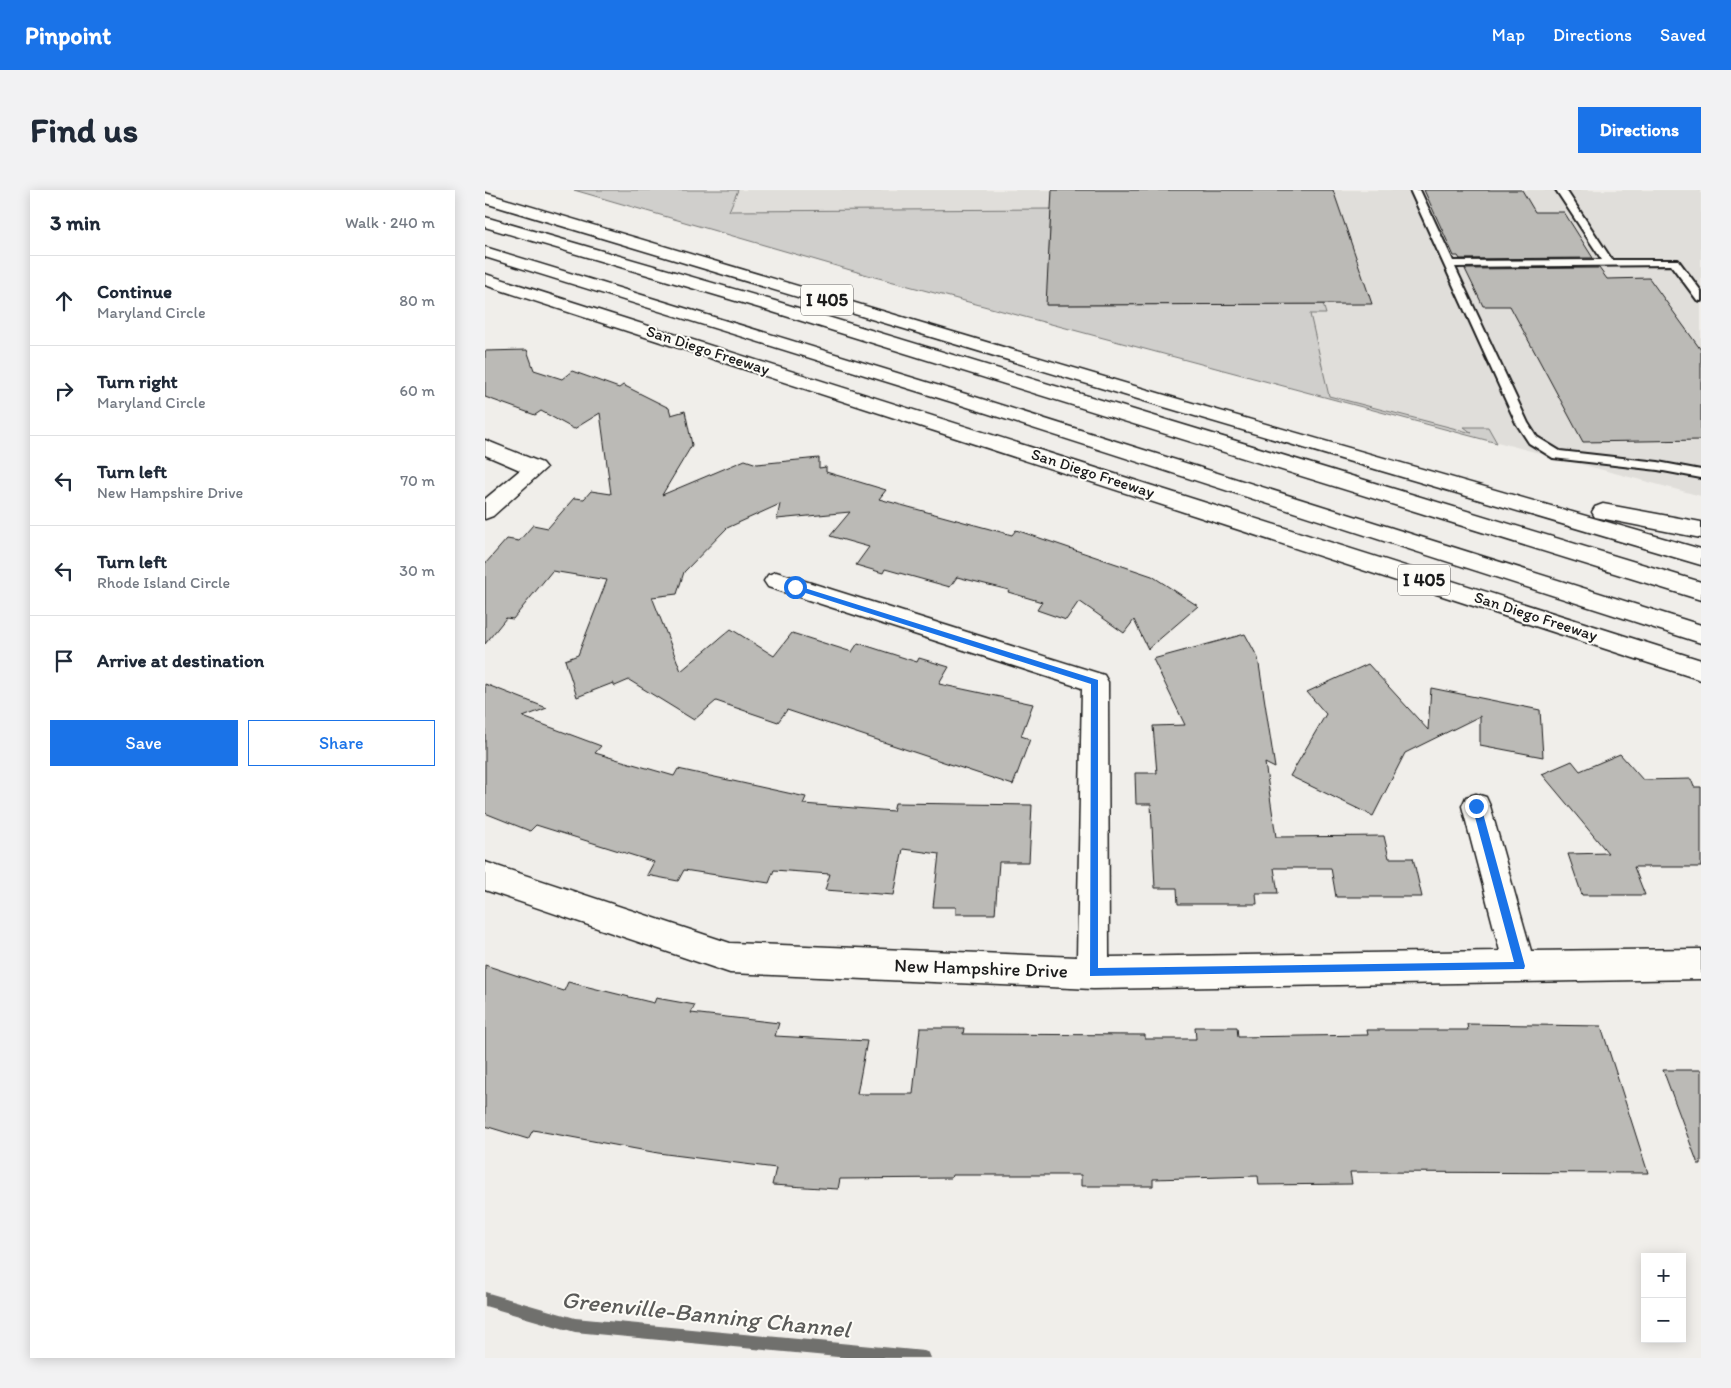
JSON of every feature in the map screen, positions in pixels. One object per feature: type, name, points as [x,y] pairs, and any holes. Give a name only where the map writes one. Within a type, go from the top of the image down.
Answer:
[{"type":"main road","name":"I 405","points":[[485,198],[1168,402],[1449,482],[1701,557]]},
{"type":"main road","points":[[485,222],[769,306],[1701,591]]},
{"type":"main road","points":[[485,252],[971,402],[1701,634]]},
{"type":"main road","name":"San Diego Freeway","points":[[485,279],[1701,670]]},
{"type":"main road","points":[[485,447],[535,468],[485,511]]},
{"type":"main road","points":[[1449,482],[1701,530]]},
{"type":"main road","points":[[776,581],[1095,682],[1093,973]]},
{"type":"main road","points":[[1476,806],[1520,966]]},
{"type":"main road","name":"New Hampshire Drive","points":[[485,876],[730,958],[1093,973],[1701,964]]},
{"type":"lane","points":[[1415,190],[1523,423],[1533,440],[1557,455],[1658,466],[1701,474]]},
{"type":"lane","points":[[1561,190],[1609,263]]},
{"type":"lane","points":[[1450,264],[1675,262],[1701,298]]},
{"type":"shaded area","points":[[574,190],[1701,190],[1701,496],[871,276]]},
{"type":"shaded area","points":[[574,190],[738,190],[729,211],[1051,209],[1047,305],[1323,304],[1326,314],[1310,314],[1329,396],[1472,433],[1464,427],[1488,427],[1497,443],[871,276]]},
{"type":"building","points":[[1052,190],[1333,190],[1372,304],[1046,305]]},
{"type":"building","points":[[1424,190],[1522,190],[1535,212],[1564,212],[1593,258],[1460,259],[1458,256],[1454,256]]},
{"type":"building","points":[[1599,268],[1607,279],[1649,278],[1701,350],[1701,440],[1583,442],[1510,306],[1483,306],[1465,269]]},
{"type":"building","points":[[527,350],[534,370],[562,379],[572,371],[619,388],[623,385],[669,408],[671,415],[685,411],[692,445],[662,495],[745,460],[757,464],[819,458],[819,468],[826,467],[826,472],[886,490],[879,499],[1012,535],[1016,530],[1152,576],[1198,606],[1148,649],[1134,620],[1124,633],[1079,601],[1066,620],[1037,610],[1042,602],[1008,592],[1009,590],[957,577],[950,587],[885,569],[883,573],[856,565],[869,547],[830,536],[850,512],[777,519],[780,504],[727,528],[684,572],[677,594],[652,597],[681,671],[731,629],[774,656],[792,633],[852,652],[858,643],[917,662],[919,658],[949,667],[939,684],[1033,704],[1021,736],[1030,739],[1013,785],[787,710],[778,722],[716,701],[694,720],[629,680],[615,686],[613,683],[577,697],[565,660],[578,655],[607,580],[552,571],[513,619],[506,618],[485,644],[485,564],[507,539],[519,541],[533,525],[548,528],[574,498],[584,499],[591,491],[611,494],[600,413],[574,429],[541,411],[535,415],[485,397],[485,351]]},
{"type":"building","points":[[1245,634],[1258,658],[1275,768],[1265,763],[1276,837],[1384,836],[1389,858],[1413,858],[1422,897],[1336,897],[1331,868],[1274,868],[1278,893],[1256,893],[1257,904],[1178,904],[1177,888],[1155,888],[1151,804],[1136,804],[1135,773],[1157,773],[1153,726],[1185,725],[1153,659]]},
{"type":"building","points":[[1368,664],[1428,730],[1431,688],[1540,710],[1543,757],[1480,745],[1480,716],[1405,753],[1373,816],[1290,776],[1326,714],[1307,692]]},
{"type":"building","points":[[485,684],[547,708],[523,717],[601,746],[595,753],[674,776],[678,769],[806,797],[803,804],[893,811],[895,803],[1032,805],[1029,862],[999,862],[995,914],[956,914],[956,907],[933,907],[939,854],[903,849],[894,895],[825,890],[830,874],[774,870],[769,883],[684,870],[678,881],[647,875],[654,862],[536,825],[530,831],[485,813]]},
{"type":"building","points":[[1620,754],[1643,780],[1691,779],[1694,787],[1701,787],[1701,867],[1634,867],[1645,895],[1582,895],[1568,854],[1608,853],[1542,774],[1572,761],[1580,771]]},
{"type":"building","points":[[485,965],[564,991],[568,982],[654,1003],[656,998],[695,1005],[691,1013],[779,1023],[775,1036],[867,1041],[857,1094],[913,1094],[920,1028],[964,1028],[963,1034],[1145,1035],[1145,1039],[1196,1039],[1195,1027],[1237,1027],[1238,1037],[1368,1035],[1367,1030],[1468,1030],[1467,1024],[1601,1026],[1648,1173],[1350,1172],[1352,1184],[1259,1185],[1258,1176],[1153,1179],[1153,1186],[1081,1186],[1081,1175],[952,1175],[951,1178],[840,1179],[838,1189],[772,1185],[776,1168],[658,1153],[533,1130],[528,1139],[485,1126]]},
{"type":"building","points":[[1663,1070],[1701,1070],[1701,1164],[1698,1164]]},
{"type":"waterway","name":"Greenville-Banning Channel","points":[[485,1299],[575,1325],[924,1358]]},
{"type":"route","points":[[795,587],[1095,682],[1093,973],[1520,966],[1476,806]]}]
